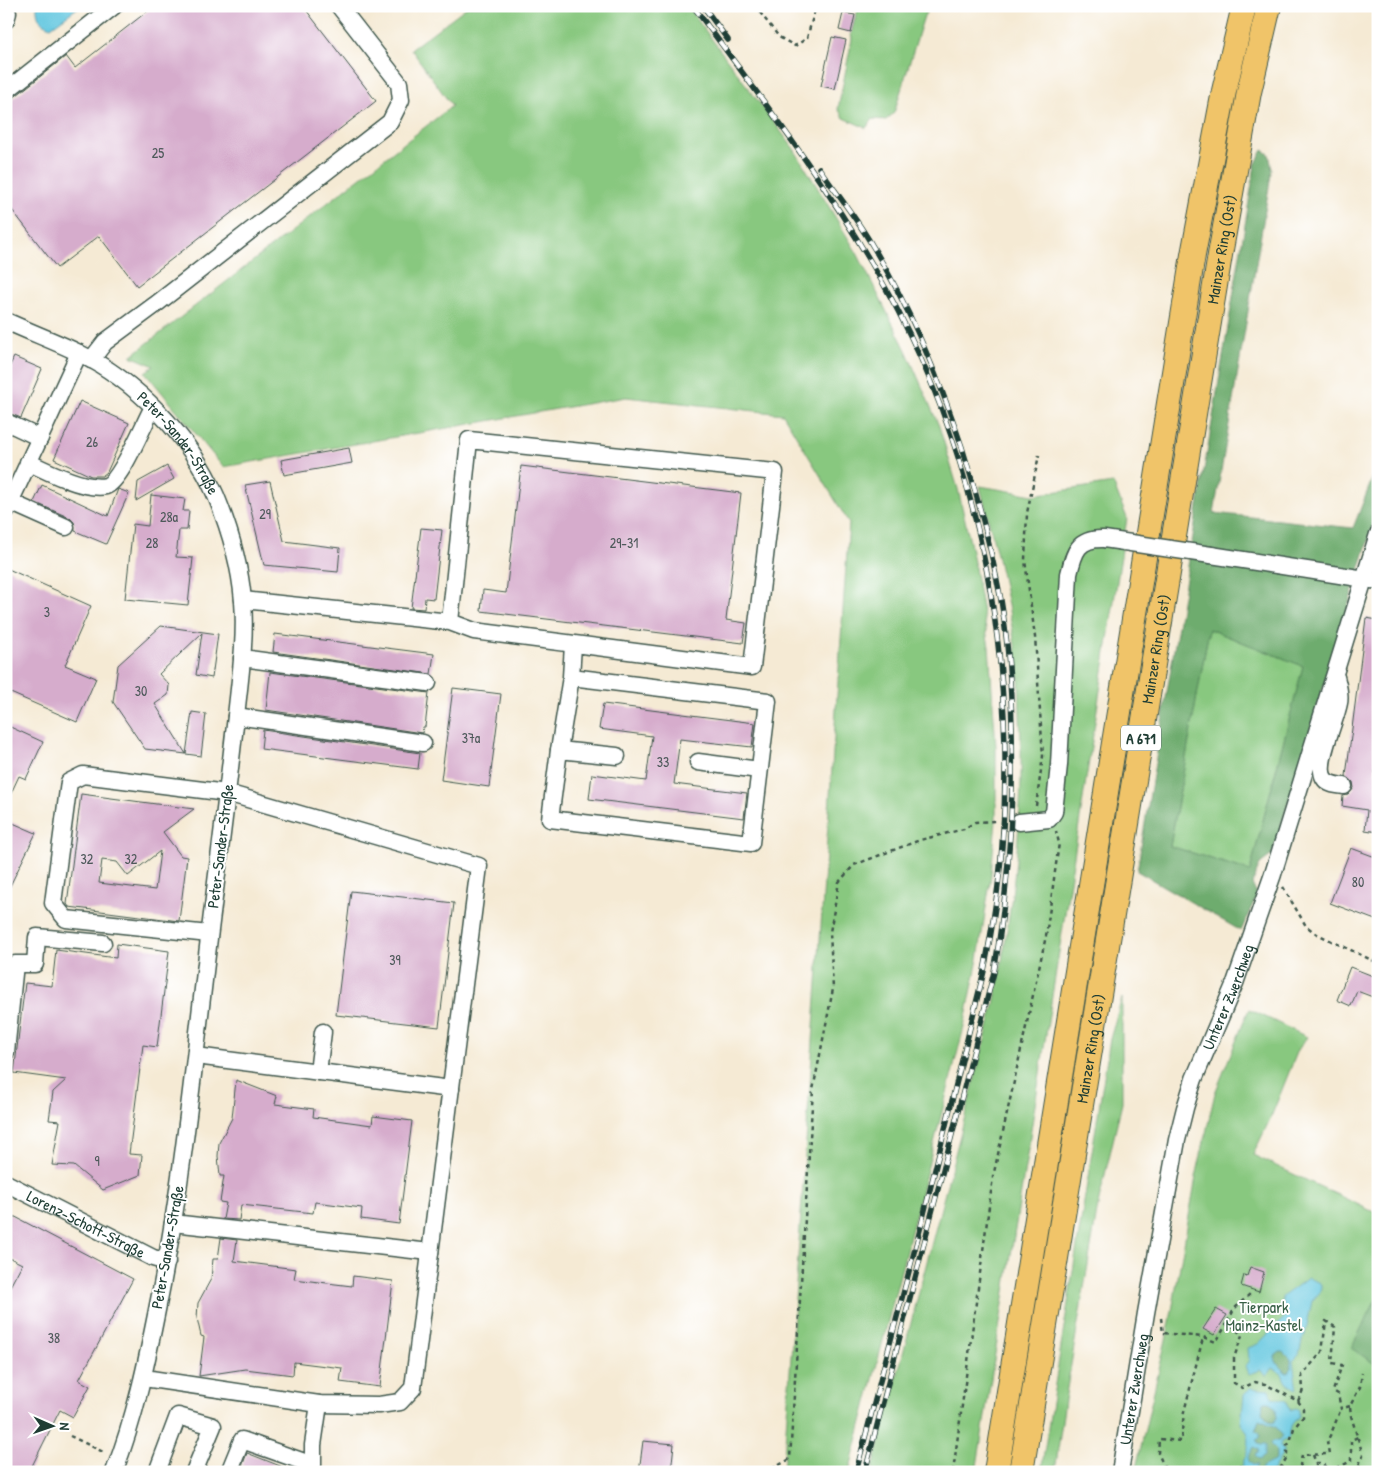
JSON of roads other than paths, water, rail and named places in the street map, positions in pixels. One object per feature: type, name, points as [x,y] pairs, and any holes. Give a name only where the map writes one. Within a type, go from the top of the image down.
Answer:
[{"type":"highway","name":"Mainzer Ring (Ost)","points":[[996,1472],[1193,255],[1224,91],[1244,6]]},
{"type":"highway","name":"Mainzer Ring (Ost)","points":[[1021,1472],[1220,254],[1249,92],[1269,6]]},
{"type":"street","points":[[6,91],[114,6]]},
{"type":"street","points":[[66,527],[8,507],[40,438],[85,356],[163,299],[390,122],[401,100],[399,82],[339,6]]},
{"type":"street","points":[[6,10],[8,13],[6,20]]},
{"type":"street","name":"Peter-Sander-Straße","points":[[6,322],[85,356],[135,389],[176,432],[196,459],[208,480],[226,521],[236,552],[243,600],[244,634],[236,716],[196,1056],[173,1223],[144,1378],[114,1472]]},
{"type":"street","points":[[28,462],[43,470],[78,482],[94,486],[107,486],[117,477],[153,407]]},
{"type":"street","points":[[6,422],[40,438]]},
{"type":"street","points":[[243,600],[450,622],[474,632],[752,667],[775,472],[468,440],[450,622]]},
{"type":"street","name":"Unterer Zwerchweg","points":[[1120,1472],[1146,1313],[1177,1140],[1185,1108],[1194,1079],[1235,983],[1273,874],[1335,672],[1371,580],[1378,534]]},
{"type":"street","points":[[1034,820],[1054,812],[1059,765],[1069,574],[1075,552],[1081,544],[1095,538],[1104,539],[1371,580]]},
{"type":"street","points":[[571,677],[768,701],[751,842],[550,819],[571,677],[573,645]]},
{"type":"street","points":[[242,658],[428,682]]},
{"type":"street","points":[[1335,672],[1339,702],[1322,760],[1322,771],[1324,779],[1329,784],[1344,786]]},
{"type":"street","points":[[236,716],[423,742]]},
{"type":"street","points":[[559,750],[616,756]]},
{"type":"street","points":[[698,762],[759,770]]},
{"type":"street","points":[[144,1378],[319,1404],[379,1405],[400,1402],[413,1388],[479,866],[227,793],[83,775],[70,782],[53,903],[66,919],[209,934]]},
{"type":"street","points":[[6,1052],[15,964],[35,964],[37,937],[103,943]]},
{"type":"street","points":[[318,1072],[323,1032]]},
{"type":"street","points":[[196,1056],[451,1088]]},
{"type":"street","name":"Lorenz-Schott-Straße","points":[[6,1183],[153,1258],[167,1262]]},
{"type":"street","points":[[173,1223],[430,1252]]},
{"type":"street","points":[[229,1472],[242,1440],[313,1465],[313,1445],[319,1404]]},
{"type":"street","points":[[157,1472],[178,1416],[213,1426],[194,1472]]},
{"type":"water","points":[[37,6],[80,6],[51,27],[40,20]]},
{"type":"water","points":[[1308,1278],[1320,1283],[1322,1290],[1312,1301],[1299,1355],[1293,1361],[1297,1390],[1285,1381],[1282,1374],[1273,1368],[1267,1376],[1260,1370],[1249,1374],[1246,1366],[1249,1360],[1248,1348],[1258,1344],[1285,1317],[1282,1297]],"holes":[[[1280,1352],[1284,1352],[1291,1359],[1291,1368],[1287,1373],[1279,1366],[1275,1359],[1275,1356]]]},
{"type":"water","points":[[1251,1388],[1269,1390],[1273,1397],[1286,1400],[1290,1410],[1296,1408],[1299,1410],[1299,1416],[1292,1424],[1288,1439],[1281,1442],[1280,1447],[1283,1448],[1283,1453],[1272,1472],[1261,1472],[1262,1467],[1276,1460],[1276,1450],[1270,1444],[1272,1441],[1279,1441],[1282,1435],[1276,1427],[1259,1420],[1255,1430],[1260,1433],[1260,1438],[1256,1440],[1260,1445],[1265,1445],[1265,1456],[1259,1460],[1255,1456],[1259,1449],[1254,1447],[1248,1457],[1249,1462],[1253,1465],[1257,1464],[1255,1472],[1246,1472],[1242,1465],[1249,1444],[1245,1429],[1241,1424],[1244,1395]],"holes":[[[1263,1402],[1270,1402],[1276,1409],[1277,1418],[1273,1423],[1267,1420],[1262,1413]]]},
{"type":"railway","points":[[693,6],[775,117],[827,192],[876,271],[898,311],[927,373],[952,438],[972,504],[987,571],[997,640],[1003,709],[1005,777],[1001,862],[992,925],[984,971],[921,1226],[856,1472]]},
{"type":"railway","points":[[703,6],[728,40]]},
{"type":"railway","points":[[819,168],[866,235],[899,293],[923,344],[953,421],[979,504],[1001,600],[1012,711],[1012,789],[1009,850],[994,972],[865,1472]]},
{"type":"park label","name":"Tierpark Mainz-Kastel","points":[[1264,1316]]}]
